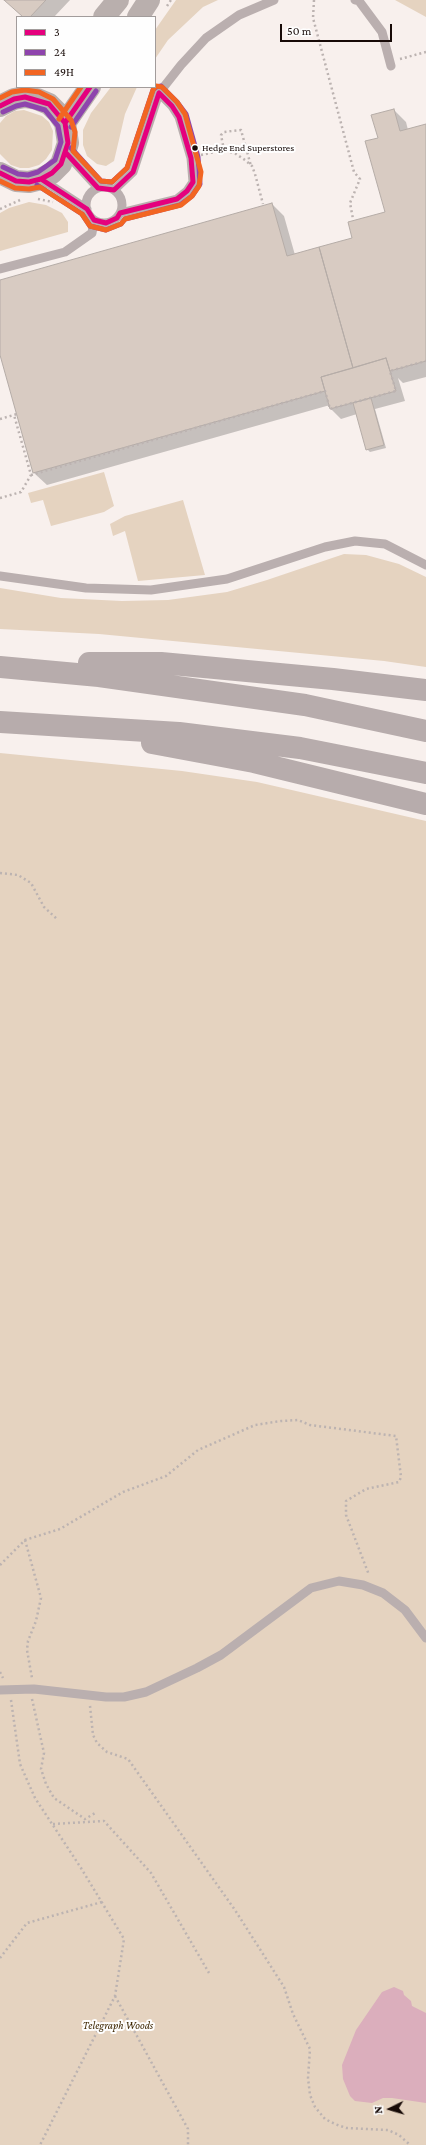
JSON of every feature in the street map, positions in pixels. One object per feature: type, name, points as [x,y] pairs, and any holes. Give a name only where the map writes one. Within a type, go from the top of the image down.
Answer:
[{"type":"highway","points":[[0,662],[162,663],[333,679],[426,690]]},
{"type":"highway","points":[[0,667],[98,676],[305,705],[426,730]]},
{"type":"highway","points":[[0,722],[41,723],[179,733],[293,747],[426,773]]},
{"type":"highway","points":[[41,723],[254,762],[426,804]]},
{"type":"main road","points":[[105,16],[118,0]]},
{"type":"main road","points":[[139,16],[150,0]]},
{"type":"main road","points":[[65,123],[89,88]]},
{"type":"main road","points":[[0,106],[14,99],[42,93],[49,104],[58,112],[65,123],[68,133],[66,153],[61,164],[52,173],[41,179],[29,182],[5,182]]},
{"type":"lane","points":[[114,190],[133,172],[159,93],[181,65],[206,38],[239,15],[274,0]]},
{"type":"lane","points":[[355,0],[359,2],[382,32],[390,64]]},
{"type":"lane","points":[[41,179],[87,209],[94,220],[100,222],[112,221],[120,213],[166,203],[177,199],[188,191],[193,182],[191,158],[178,118],[172,106],[159,93]]},
{"type":"lane","points":[[66,153],[98,188]]},
{"type":"lane","points":[[87,209],[90,194],[98,188],[109,188],[114,190],[122,203],[120,213]]},
{"type":"lane","points":[[0,269],[65,252],[92,233],[94,220]]},
{"type":"lane","points":[[0,576],[86,588],[151,590],[227,580],[326,547],[355,541],[385,544],[426,565]]},
{"type":"lane","points":[[4,1689],[33,1689],[89,1696],[124,1697],[146,1692],[197,1668],[243,1640],[311,1588],[339,1581],[383,1593],[405,1610],[426,1638]]},
{"type":"path","points":[[314,0],[313,18],[354,172],[360,179],[350,203],[353,219]]},
{"type":"path","points":[[390,64],[426,52]]},
{"type":"path","points":[[224,150],[221,134],[237,129],[241,130],[263,204]]},
{"type":"path","points":[[191,158],[224,150],[236,154],[252,166]]},
{"type":"path","points":[[0,498],[21,492],[31,475],[325,391],[330,409],[396,391],[390,371],[426,361]]},
{"type":"path","points":[[0,419],[16,414],[31,475]]},
{"type":"path","points":[[0,873],[18,875],[31,883],[44,907],[57,919]]},
{"type":"path","points":[[0,1565],[25,1540],[60,1529],[123,1492],[166,1476],[198,1450],[255,1425],[298,1420],[310,1425],[361,1432],[393,1434],[398,1440],[401,1477],[399,1482],[366,1489],[346,1501],[345,1507],[346,1515],[375,1590]]},
{"type":"path","points":[[25,1540],[41,1598],[40,1609],[28,1641],[27,1650],[33,1689],[32,1706],[44,1753],[41,1769],[46,1784],[54,1798],[85,1819],[97,1812]]},
{"type":"path","points":[[0,1672],[20,1764],[36,1798],[124,1939],[115,1996],[40,2145]]},
{"type":"path","points":[[89,1696],[93,1735],[97,1743],[107,1752],[128,1759],[235,1910],[284,1987],[293,2014],[310,2049],[308,2078],[310,2095],[315,2107],[325,2119],[335,2124],[346,2128],[388,2130],[399,2135],[409,2144]]},
{"type":"path","points":[[53,1824],[104,1821],[152,1873],[209,1973]]},
{"type":"path","points":[[0,1958],[28,1923],[102,1902]]},
{"type":"path","points":[[115,1996],[188,2128],[188,2145]]},
{"type":"green space","points":[[176,0],[218,0],[203,7],[168,40],[156,58],[156,29]]},
{"type":"green space","points":[[395,0],[426,0],[426,17]]},
{"type":"green space","points":[[110,88],[137,88],[125,114],[114,161],[106,166],[97,164],[87,156],[83,145],[83,130],[91,113]]},
{"type":"green space","points":[[24,110],[42,116],[49,122],[53,131],[52,150],[46,159],[39,165],[29,168],[20,168],[11,165],[0,154],[0,123],[6,116],[15,111]]},
{"type":"green space","points":[[29,202],[46,205],[62,213],[68,222],[68,232],[0,251],[0,213],[9,208]]},
{"type":"green space","points":[[104,472],[114,506],[104,512],[51,526],[43,500],[31,503],[28,493]]},
{"type":"green space","points":[[183,500],[205,575],[138,581],[125,531],[113,536],[110,524],[125,516]]},
{"type":"green space","points":[[344,554],[366,555],[399,564],[426,577],[426,667],[384,661],[99,634],[0,629],[0,588],[61,598],[122,601],[168,600],[227,592]]},
{"type":"green space","name":"Telegraph Woods","points":[[0,753],[182,771],[257,782],[426,821],[426,2145],[0,2145]]},
{"type":"shaded area","points":[[394,1987],[403,1991],[404,1995],[411,2001],[412,2006],[426,2013],[426,2103],[392,2098],[383,2098],[372,2103],[355,2101],[350,2096],[343,2079],[342,2065],[356,2030],[382,1992]]},
{"type":"building","points":[[4,0],[46,0],[31,16],[22,16]]},
{"type":"building","points":[[394,109],[400,131],[426,124],[426,361],[390,371],[386,358],[353,368],[319,247],[352,238],[348,222],[385,212],[365,141],[378,138],[371,115]]},
{"type":"building","points":[[272,203],[287,256],[319,247],[353,368],[321,377],[325,391],[33,473],[0,355],[0,280]]},
{"type":"building","points":[[386,358],[396,391],[330,409],[321,377]]},
{"type":"building","points":[[371,398],[384,445],[366,450],[353,403]]},
{"type":"transit line","name":"49H","points":[[0,181],[15,188],[29,189],[40,187],[82,214],[90,226],[106,230],[121,224],[125,219],[181,205],[192,196],[199,186],[201,172],[185,114],[177,102],[162,87],[156,86]]},
{"type":"transit line","name":"24","points":[[37,185],[82,214],[90,226],[106,230],[121,224],[125,219],[180,205],[192,196],[200,184],[198,157],[186,114],[177,102],[161,86],[156,87]]},
{"type":"transit line","name":"49H","points":[[59,119],[80,88]]},
{"type":"transit line","name":"3","points":[[65,123],[89,88]]},
{"type":"transit line","name":"49H","points":[[0,98],[12,92],[25,90],[39,92],[53,99],[71,120],[75,132],[73,151],[101,181],[112,182],[127,168],[154,88]]},
{"type":"transit line","name":"24","points":[[71,148],[101,181],[112,182],[127,168],[153,90],[155,88]]},
{"type":"transit line","name":"24","points":[[71,127],[96,91]]},
{"type":"transit line","name":"3","points":[[41,179],[87,209],[94,220],[106,223],[117,218],[120,213],[177,199],[187,191],[193,182],[191,158],[179,117],[172,106],[159,93],[133,172],[114,190],[98,188],[66,153]]},
{"type":"transit line","name":"3","points":[[0,106],[14,99],[25,97],[49,104],[65,123],[68,143],[61,164],[52,173],[41,179],[29,182],[16,181],[0,173]]},
{"type":"transit line","name":"24","points":[[3,112],[25,104],[45,110],[58,126],[61,142],[55,160],[38,172],[28,175],[18,174],[3,167]]},
{"type":"place","name":"Hedge End Superstores","points":[[195,148]]}]
